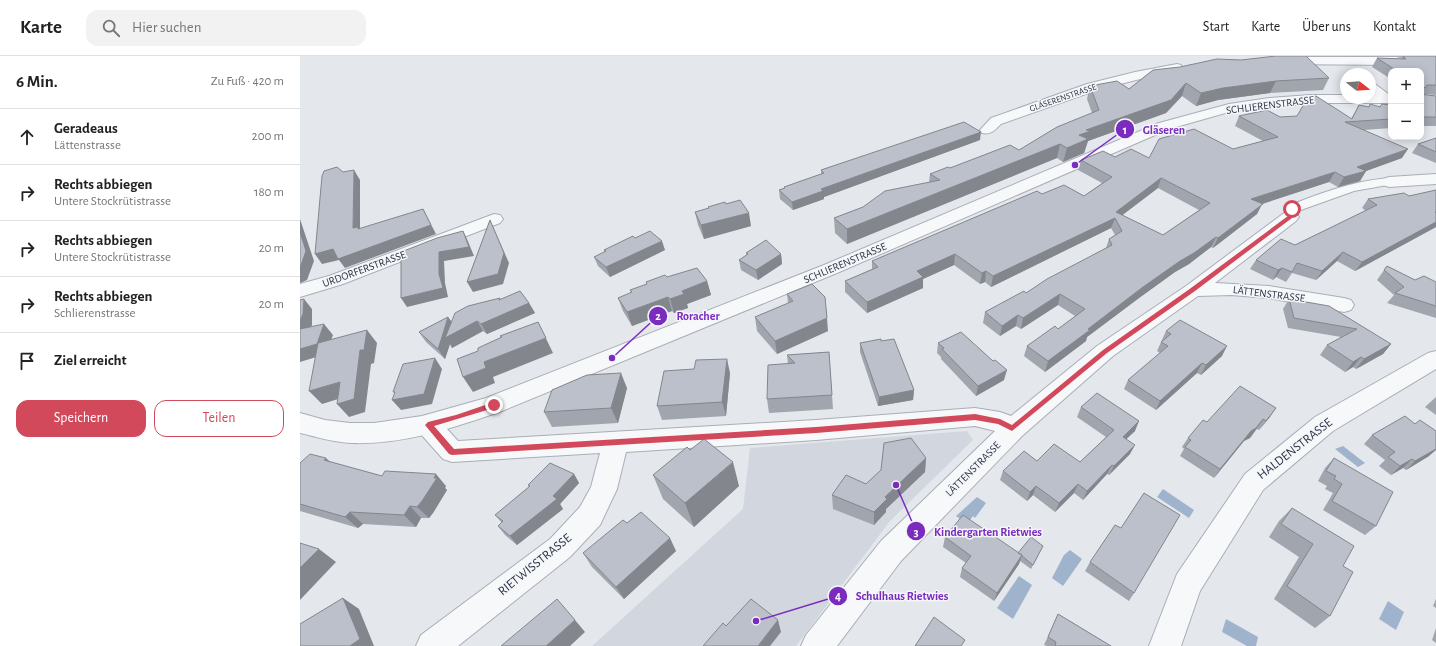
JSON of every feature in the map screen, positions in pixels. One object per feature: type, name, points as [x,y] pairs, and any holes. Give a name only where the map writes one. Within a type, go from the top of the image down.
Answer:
[{"type":"street","points":[[1266,61],[1396,61],[1383,56]]},
{"type":"street","points":[[1334,61],[1344,68]]},
{"type":"street","name":"GLÄSERENSTRASSE","points":[[987,130],[996,121],[1092,87],[1135,76],[1189,67]]},
{"type":"street","name":"SCHLIERENSTRASSE","points":[[300,423],[322,430],[350,434],[383,434],[456,418],[494,405],[723,314],[844,264],[1164,126],[1222,110],[1247,105],[1382,95]]},
{"type":"street","points":[[1389,182],[1436,179]]},
{"type":"street","name":"LÄTTENSTRASSE","points":[[818,646],[890,551],[1012,429],[1105,351],[1193,290],[1290,217],[1292,209],[1316,199],[1356,187],[1378,182],[1389,182]]},
{"type":"street","name":"URDORFERSTRASSE","points":[[300,291],[343,277],[494,219]]},
{"type":"street","name":"LÄTTENSTRASSE","points":[[1193,290],[1231,289],[1269,292],[1344,305]]},
{"type":"street","name":"HALDENSTRASSE","points":[[1165,646],[1188,584],[1254,482],[1324,424],[1436,358]]},
{"type":"street","points":[[428,425],[452,452],[816,430],[975,417],[1000,422],[1012,429]]},
{"type":"street","name":"RIETWISSTRASSE","points":[[432,646],[560,548],[590,516],[604,489],[616,441]]},
{"type":"shaded area","points":[[967,431],[973,440],[890,521],[796,646],[592,646],[743,509],[750,448]]},
{"type":"water","points":[[1343,446],[1365,463],[1358,467],[1335,449]]},
{"type":"water","points":[[1163,489],[1194,510],[1189,518],[1157,497]]},
{"type":"water","points":[[977,497],[986,503],[975,518],[973,516],[967,524],[956,516]]},
{"type":"water","points":[[1070,550],[1082,559],[1063,586],[1052,578],[1064,555]]},
{"type":"water","points":[[1019,576],[1032,585],[1013,619],[997,608]]},
{"type":"water","points":[[1388,601],[1404,612],[1396,630],[1379,619]]},
{"type":"water","points":[[1226,619],[1258,637],[1256,646],[1247,646],[1222,632]]},
{"type":"building","points":[[1276,56],[1306,56],[1329,78],[1276,81],[1223,88],[1201,93],[1186,83],[1171,100],[1086,130],[1091,131],[1079,135],[1088,139],[1067,148],[1060,144],[847,229],[834,218],[863,207],[885,191],[940,180],[930,174],[948,167],[950,168],[1010,145],[1019,150],[1057,127],[1099,110],[1090,86],[1117,81],[1129,89],[1153,70],[1180,67],[1217,59],[1241,60]]},
{"type":"building","points":[[1436,56],[1436,85],[1427,85],[1424,87],[1424,68],[1392,68],[1377,58],[1406,59],[1403,57]]},
{"type":"building","points":[[1425,94],[1436,96],[1436,117],[1424,117]]},
{"type":"building","points":[[1316,96],[1352,119],[1359,105],[1369,107],[1370,104],[1380,107],[1382,104],[1388,105],[1388,119],[1345,122],[1408,149],[1357,167],[1366,171],[1344,177],[1335,172],[1251,199],[1263,204],[1218,238],[1216,237],[1143,287],[1088,329],[1090,330],[1048,361],[1027,346],[1055,326],[1058,329],[1085,309],[1060,294],[1023,318],[1018,315],[1002,326],[985,312],[1024,291],[1026,293],[1047,279],[1112,245],[1109,239],[1122,231],[1115,218],[993,276],[986,271],[982,273],[955,254],[917,271],[923,277],[867,302],[845,281],[878,267],[872,261],[1037,191],[1042,194],[1064,185],[1084,196],[1112,177],[1081,160],[1103,151],[1115,157],[1131,149],[1149,158],[1159,139],[1194,129],[1233,149],[1278,137],[1239,116],[1267,110],[1280,117],[1297,116],[1308,97]],"holes":[[[1161,178],[1210,203],[1163,235],[1116,212]]]},
{"type":"building","points":[[964,122],[981,132],[821,189],[823,191],[792,202],[779,190],[824,173],[821,170]]},
{"type":"building","points":[[1436,138],[1436,152],[1418,144]]},
{"type":"building","points":[[337,167],[343,172],[354,170],[353,228],[358,227],[358,229],[423,209],[431,225],[338,259],[333,249],[315,254],[322,176],[324,171]]},
{"type":"building","points":[[1436,190],[1436,222],[1362,262],[1343,252],[1322,271],[1297,263],[1292,272],[1282,268],[1278,270],[1256,260],[1281,239],[1295,245],[1377,205],[1368,199],[1404,193],[1409,196]]},
{"type":"building","points":[[740,200],[749,213],[701,225],[695,212],[725,202],[726,204]]},
{"type":"building","points":[[490,220],[504,253],[498,274],[467,282]]},
{"type":"building","points":[[463,231],[469,247],[439,252],[439,274],[443,288],[401,298],[401,252],[437,238]]},
{"type":"building","points":[[650,231],[662,241],[606,267],[594,257],[606,251],[604,250],[633,236],[635,238]]},
{"type":"building","points":[[300,232],[306,251],[300,268]]},
{"type":"building","points":[[766,240],[781,254],[756,270],[739,260],[748,254],[746,253]]},
{"type":"building","points":[[1387,266],[1415,280],[1424,276],[1436,282],[1436,306],[1395,293],[1404,287],[1384,270]]},
{"type":"building","points":[[697,268],[707,281],[682,291],[684,294],[670,299],[668,297],[627,312],[618,298],[632,292],[630,290],[647,284],[646,282],[665,275],[667,277]]},
{"type":"building","points":[[812,284],[825,297],[827,318],[775,341],[755,317],[793,301],[787,294]]},
{"type":"building","points":[[520,291],[529,303],[481,324],[477,321],[445,338],[455,313],[468,306],[500,298],[499,300]]},
{"type":"building","points":[[304,299],[303,314],[300,321],[300,300]]},
{"type":"building","points":[[1289,299],[1329,306],[1391,344],[1364,359],[1361,357],[1353,362],[1327,345],[1357,329],[1294,318]]},
{"type":"building","points":[[448,317],[442,337],[438,349],[419,332]]},
{"type":"building","points":[[1180,320],[1227,346],[1206,365],[1202,363],[1160,401],[1128,380],[1168,346],[1161,342],[1171,334],[1166,331]]},
{"type":"building","points":[[538,322],[546,338],[484,362],[486,368],[463,377],[457,359],[478,351],[478,348],[502,337],[500,336]]},
{"type":"building","points":[[324,324],[317,344],[300,349],[300,329]]},
{"type":"building","points":[[367,330],[364,350],[360,350],[354,399],[337,404],[340,382],[309,391],[318,343]]},
{"type":"building","points":[[961,332],[993,361],[995,360],[1007,370],[978,386],[938,343]]},
{"type":"building","points":[[881,339],[881,341],[894,339],[914,390],[879,397],[860,343]]},
{"type":"building","points":[[829,352],[832,395],[767,399],[768,365],[795,363],[787,355]]},
{"type":"building","points":[[435,358],[424,394],[392,400],[395,392],[393,392],[403,364]]},
{"type":"building","points":[[727,359],[722,402],[657,406],[664,371],[694,369],[696,360]]},
{"type":"building","points":[[621,373],[611,408],[544,412],[552,390],[587,375]]},
{"type":"building","points":[[1240,386],[1276,408],[1266,421],[1263,419],[1256,428],[1251,431],[1220,469],[1185,447],[1191,440],[1188,438],[1203,420],[1207,422]]},
{"type":"building","points":[[1097,393],[1139,421],[1123,437],[1135,445],[1114,466],[1112,465],[1087,491],[1078,484],[1059,503],[1036,486],[1030,492],[1003,471],[1024,451],[1037,461],[1054,444],[1080,462],[1114,430],[1081,407]]},
{"type":"building","points":[[1405,416],[1415,424],[1420,420],[1436,431],[1436,449],[1415,461],[1412,459],[1400,466],[1388,457],[1395,452],[1372,435]]},
{"type":"building","points":[[911,438],[926,458],[885,497],[887,499],[874,512],[832,495],[846,475],[866,484],[881,470],[884,443]]},
{"type":"building","points":[[704,439],[733,462],[685,503],[653,475],[687,447],[690,450]]},
{"type":"building","points":[[310,454],[326,458],[324,460],[382,476],[385,471],[436,474],[434,478],[437,478],[417,507],[410,506],[404,515],[350,512],[345,517],[300,504],[300,463]]},
{"type":"building","points":[[1334,458],[1393,492],[1376,526],[1332,501],[1342,484],[1334,479],[1336,476],[1326,471]]},
{"type":"building","points":[[550,463],[574,474],[553,496],[557,499],[510,536],[498,526],[503,521],[495,515],[530,486],[528,485]]},
{"type":"building","points":[[1144,493],[1180,515],[1134,593],[1090,562],[1115,525],[1121,528]]},
{"type":"building","points":[[1292,508],[1354,546],[1343,566],[1353,572],[1330,616],[1287,586],[1313,544],[1281,524]]},
{"type":"building","points":[[641,512],[670,538],[616,587],[583,553],[623,520],[627,523]]},
{"type":"building","points":[[963,515],[1022,555],[997,593],[962,568],[971,556],[945,537]]},
{"type":"building","points":[[1031,537],[1043,546],[1033,565],[1018,553]]},
{"type":"building","points":[[300,543],[319,549],[300,568]]},
{"type":"building","points":[[343,598],[360,639],[350,646],[300,646],[300,624]]},
{"type":"building","points":[[557,599],[575,620],[546,646],[501,646]]},
{"type":"building","points":[[751,599],[778,620],[758,646],[703,646],[723,623],[726,626]]},
{"type":"building","points":[[1058,614],[1111,646],[1055,646],[1056,642],[1048,637]]},
{"type":"building","points":[[934,617],[965,640],[961,646],[915,646]]},
{"type":"place","name":"Gläseren","points":[[1075,165]]},
{"type":"place","name":"Roracher","points":[[612,358]]},
{"type":"place","name":"Kindergarten Rietwies","points":[[896,485]]},
{"type":"place","name":"Schulhaus Rietwies","points":[[756,621]]},
{"type":"route","points":[[494,405],[456,418],[428,425],[452,452],[816,430],[975,417],[1000,422],[1012,429],[1105,351],[1193,290],[1290,217],[1292,209]]}]
